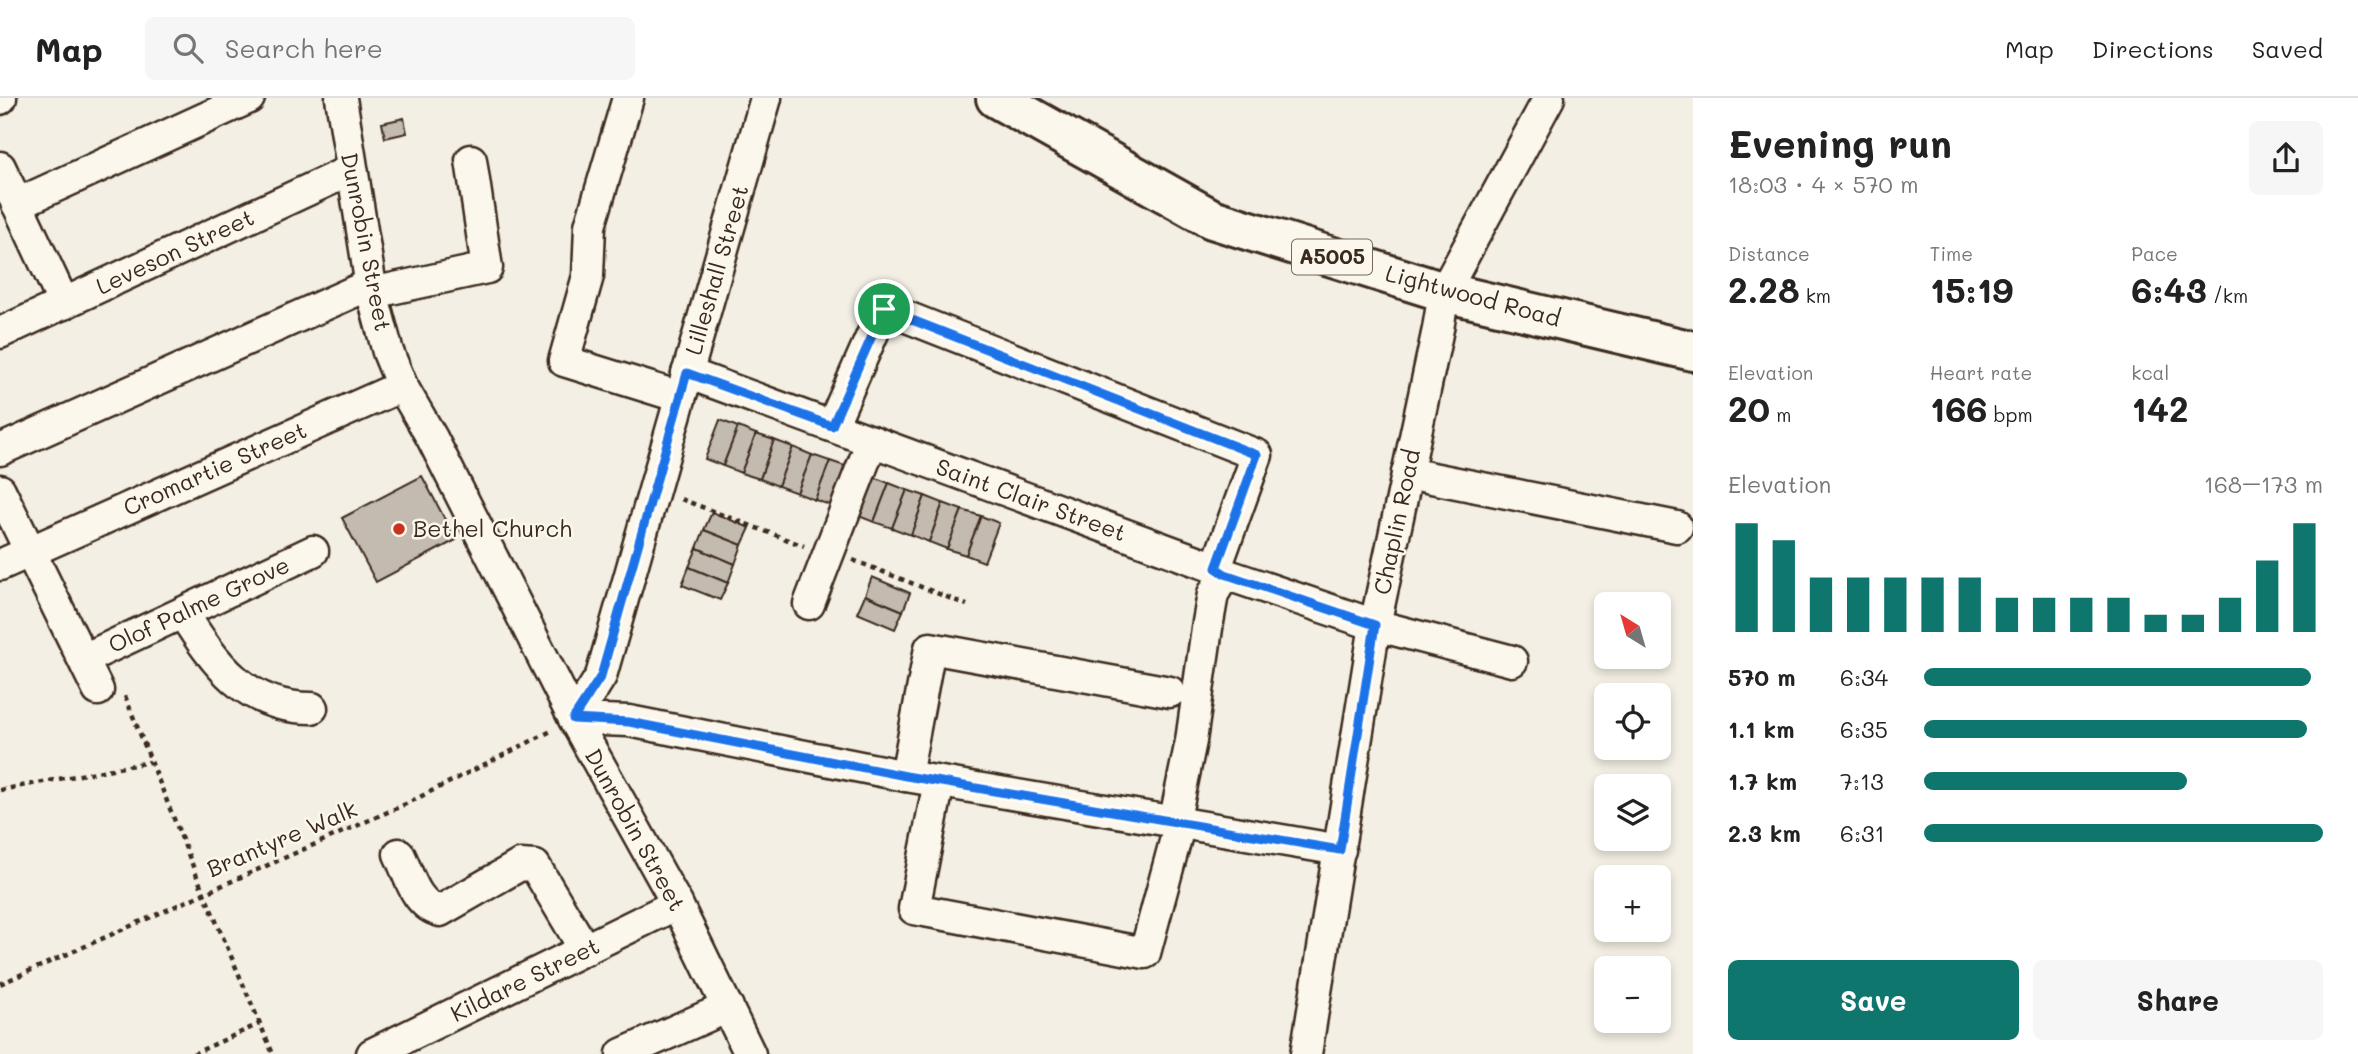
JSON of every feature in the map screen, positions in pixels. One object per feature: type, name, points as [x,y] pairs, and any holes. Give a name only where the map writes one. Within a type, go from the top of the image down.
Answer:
[{"type":"main road","name":"Lightwood Road","points":[[996,98],[1212,219],[1444,292],[1693,351]]},
{"type":"street","points":[[17,204],[249,98]]},
{"type":"street","name":"Dunrobin Street","points":[[341,98],[372,288],[388,352],[402,386],[432,438],[573,719],[677,904],[750,1054]]},
{"type":"street","name":"Saint Clair Street","points":[[628,98],[590,226],[588,276],[564,361],[684,385],[832,426],[1220,571],[1375,625],[1512,661]]},
{"type":"street","name":"Lilleshall Street","points":[[573,719],[601,676],[766,98]]},
{"type":"street","name":"Chaplin Road","points":[[1306,1054],[1375,625],[1444,292],[1549,98]]},
{"type":"street","points":[[0,450],[372,288],[487,268],[471,160]]},
{"type":"street","points":[[0,167],[64,304]]},
{"type":"street","name":"Leveson Street","points":[[0,334],[351,170]]},
{"type":"street","points":[[832,426],[884,309],[1257,455],[1213,594],[1191,741],[1177,809],[1180,823],[1145,953],[914,909],[939,782]]},
{"type":"street","name":"Cromartie Street","points":[[0,565],[402,386]]},
{"type":"street","points":[[809,604],[872,441]]},
{"type":"street","points":[[1408,473],[1677,527]]},
{"type":"street","points":[[0,491],[29,551],[95,654],[98,691]]},
{"type":"street","name":"Olof Palme Grove","points":[[95,654],[313,551]]},
{"type":"street","points":[[183,613],[211,657],[236,681],[261,697],[289,708],[312,708]]},
{"type":"street","points":[[906,776],[930,649],[1170,692]]},
{"type":"street","points":[[573,719],[629,722],[939,782],[1340,850]]},
{"type":"street","points":[[399,854],[422,902],[430,909],[440,911],[520,865],[535,866],[586,950]]},
{"type":"street","name":"Kildare Street","points":[[372,1054],[677,904]]},
{"type":"street","points":[[622,1054],[728,1007]]},
{"type":"path","points":[[654,489],[967,605]]},
{"type":"path","points":[[95,654],[150,762],[272,1054]]},
{"type":"path","name":"Brantyre Walk","points":[[0,984],[408,803],[573,719]]},
{"type":"path","points":[[0,790],[150,762]]},
{"type":"path","points":[[193,1054],[259,1024]]},
{"type":"building","points":[[404,118],[407,133],[385,138],[382,123]]},
{"type":"building","points":[[720,420],[738,427],[723,466],[705,459]]},
{"type":"building","points":[[738,427],[756,434],[741,473],[723,466]]},
{"type":"building","points":[[756,434],[774,440],[760,479],[741,473]]},
{"type":"building","points":[[774,440],[793,447],[778,486],[760,479]]},
{"type":"building","points":[[793,447],[812,455],[797,493],[778,486]]},
{"type":"building","points":[[812,455],[830,461],[815,500],[797,493]]},
{"type":"building","points":[[830,461],[848,467],[833,506],[815,500]]},
{"type":"building","name":"Bethel Church","points":[[422,476],[456,540],[376,582],[342,518]]},
{"type":"building","points":[[871,476],[889,483],[874,522],[856,515]]},
{"type":"building","points":[[889,483],[907,490],[892,528],[874,522]]},
{"type":"building","points":[[907,490],[925,496],[911,535],[892,528]]},
{"type":"building","points":[[925,496],[943,503],[929,542],[911,535]]},
{"type":"building","points":[[943,503],[962,510],[947,549],[929,542]]},
{"type":"building","points":[[962,510],[981,516],[966,555],[947,549]]},
{"type":"building","points":[[712,512],[750,528],[742,545],[704,530]]},
{"type":"building","points":[[981,516],[999,523],[984,562],[966,555]]},
{"type":"building","points":[[704,530],[742,545],[735,564],[697,548]]},
{"type":"building","points":[[697,548],[735,564],[728,583],[689,567]]},
{"type":"building","points":[[689,567],[728,583],[720,600],[682,585]]},
{"type":"building","points":[[872,577],[910,593],[903,611],[865,595]]},
{"type":"building","points":[[865,595],[903,611],[895,629],[857,613]]},
{"type":"place","name":"Bethel Church","points":[[399,529]]},
{"type":"route","points":[[884,309],[1257,455],[1216,568],[1225,574],[1375,625],[1340,850],[906,776],[629,722],[573,719],[601,676],[687,373],[832,426],[884,309]]}]
